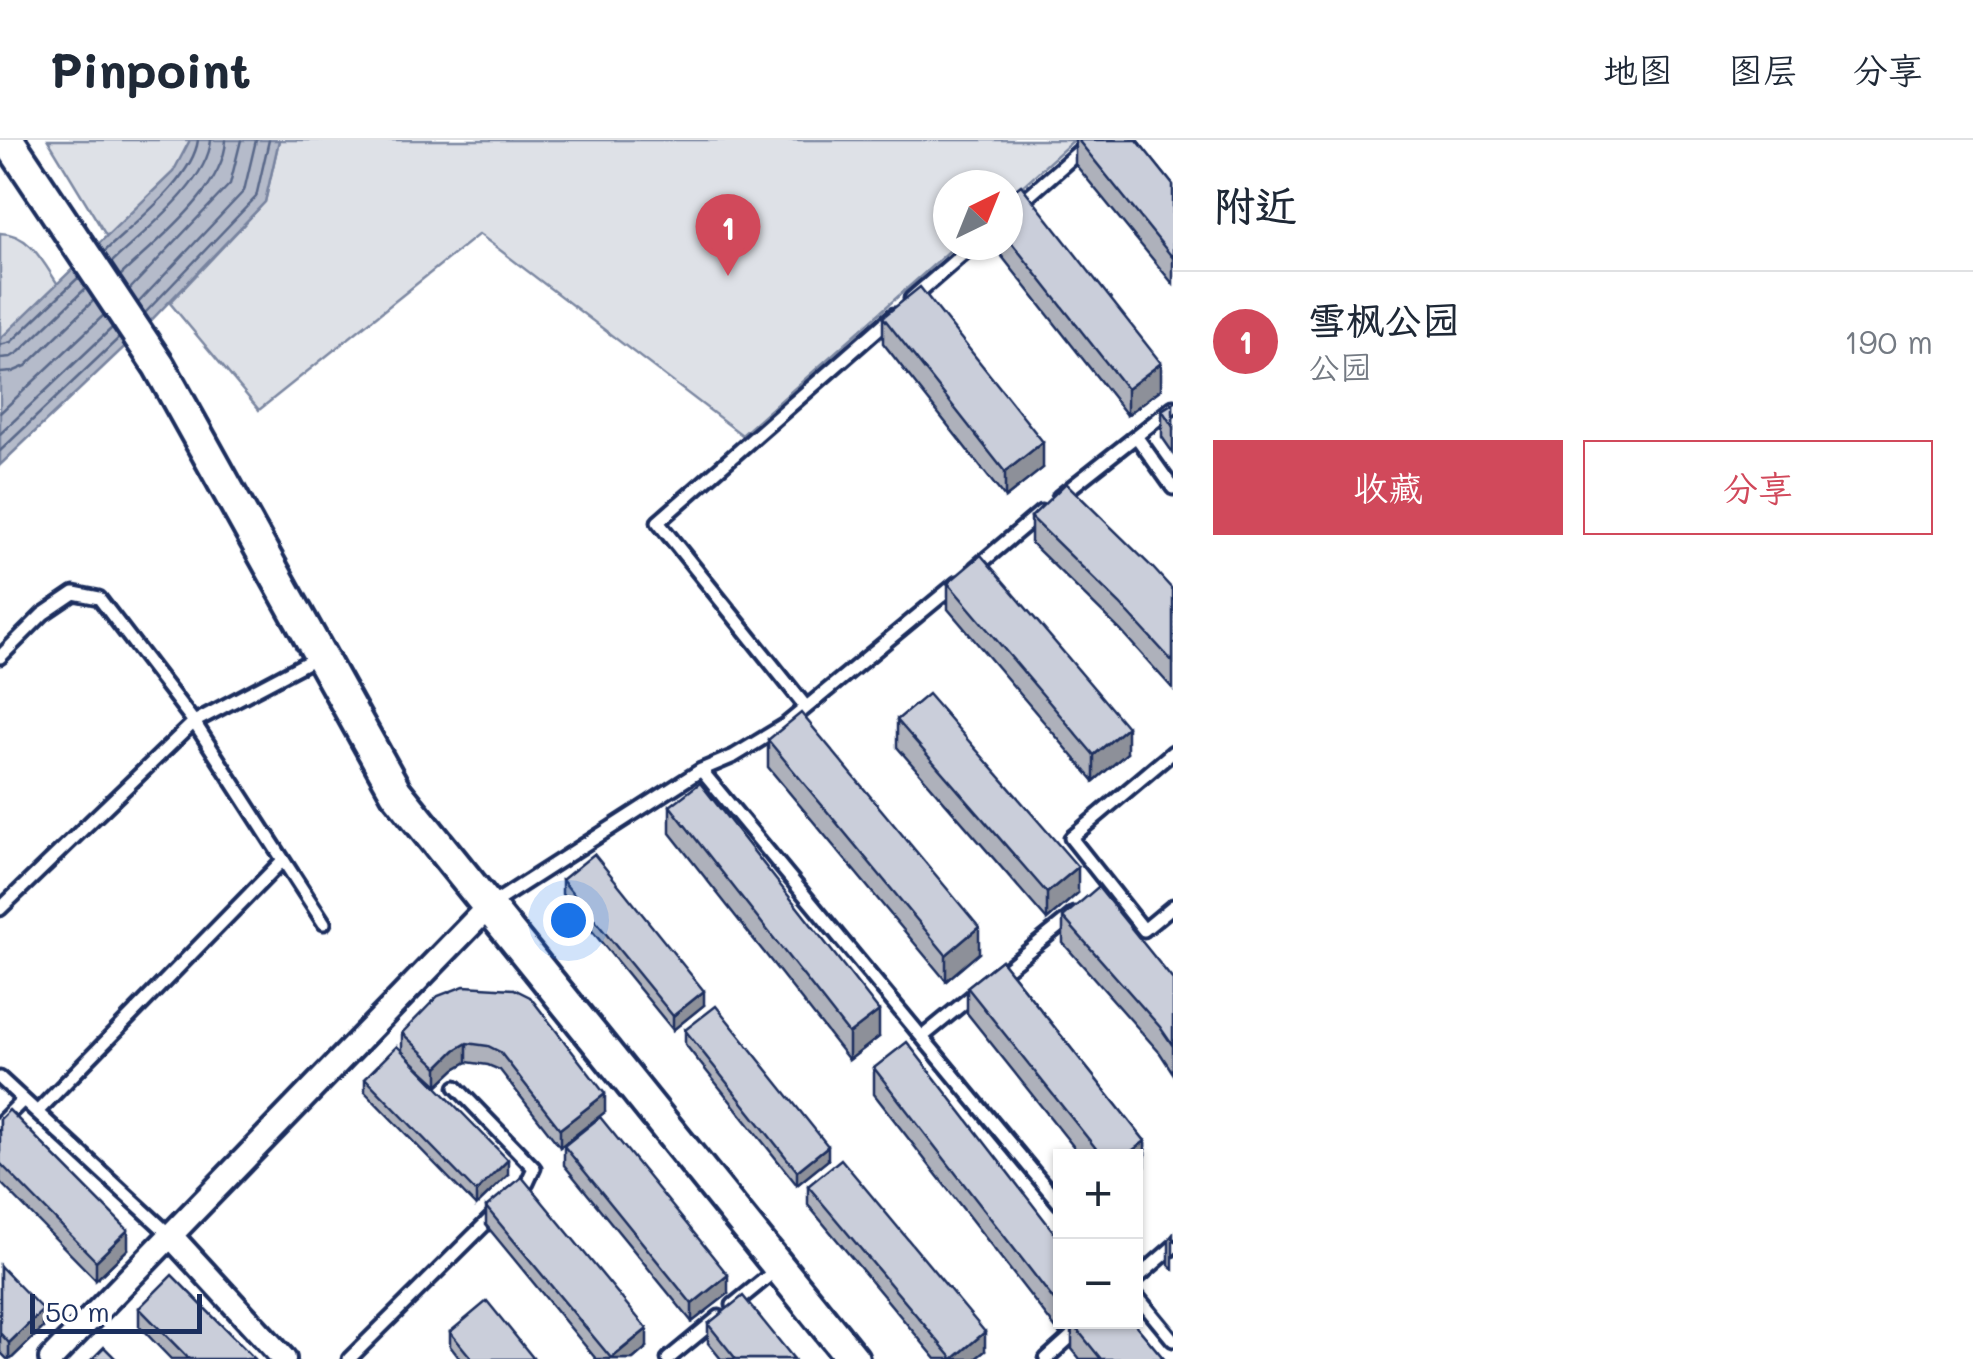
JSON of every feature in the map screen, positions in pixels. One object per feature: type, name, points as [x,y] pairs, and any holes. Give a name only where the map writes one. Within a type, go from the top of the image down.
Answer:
[{"type":"street","points":[[9,160],[74,240],[159,366],[396,792],[853,1359]]},
{"type":"street","points":[[52,1359],[489,906]]},
{"type":"street","points":[[170,1236],[284,1359]]},
{"type":"lane","points":[[1023,201],[1092,140]]},
{"type":"lane","points":[[806,707],[658,522],[956,260]]},
{"type":"lane","points":[[489,906],[702,770],[734,756],[785,724],[1173,406]]},
{"type":"lane","points":[[1136,436],[1173,488]]},
{"type":"lane","points":[[0,656],[42,614],[74,593],[99,598],[194,722],[324,923]]},
{"type":"lane","points":[[0,910],[194,722],[320,656]]},
{"type":"lane","points":[[1170,912],[1144,930],[1070,838],[1173,752]]},
{"type":"lane","points":[[702,770],[1053,1196]]},
{"type":"lane","points":[[37,1112],[283,860]]},
{"type":"lane","points":[[1095,897],[1109,885]]},
{"type":"lane","points":[[922,1037],[1080,908]]},
{"type":"lane","points":[[0,1078],[170,1236]]},
{"type":"lane","points":[[456,1087],[534,1168],[527,1183],[513,1196]]},
{"type":"lane","points":[[0,1123],[24,1100]]},
{"type":"lane","points":[[348,1359],[500,1210]]},
{"type":"lane","points":[[1143,1272],[1173,1247]]},
{"type":"lane","points":[[668,1359],[780,1267]]},
{"type":"lane","points":[[1143,1304],[1173,1340]]},
{"type":"lane","points":[[1046,1359],[1080,1329]]},
{"type":"shaded area","points":[[48,140],[195,140],[172,181],[110,242]]},
{"type":"shaded area","points":[[279,140],[1074,140],[1023,186],[1023,170],[933,170],[933,260],[939,260],[742,435],[479,234],[259,410],[170,303],[265,202]]},
{"type":"shaded area","points":[[0,233],[11,234],[29,245],[61,289],[0,348]]},
{"type":"water","points":[[190,140],[279,140],[265,202],[138,334],[0,465],[0,339],[173,172]]},
{"type":"building","points":[[1078,140],[1137,140],[1173,185],[1173,258]]},
{"type":"building","points":[[1023,188],[1161,363],[1127,389],[1023,257]]},
{"type":"building","points":[[920,287],[1043,442],[1005,472],[883,317]]},
{"type":"building","points":[[1173,403],[1173,427],[1162,410]]},
{"type":"building","points":[[1066,483],[1173,590],[1173,662],[1031,517]]},
{"type":"building","points":[[981,555],[1127,727],[1094,755],[948,583]]},
{"type":"building","points":[[928,694],[1078,867],[1047,893],[897,720]]},
{"type":"building","points":[[801,713],[979,927],[946,955],[768,740]]},
{"type":"building","points":[[700,783],[879,1011],[849,1034],[670,806]]},
{"type":"building","points":[[594,854],[704,991],[673,1016],[562,880]]},
{"type":"building","points":[[1098,887],[1173,980],[1173,1046],[1063,917]]},
{"type":"building","points":[[1001,960],[1145,1141],[1134,1149],[1096,1149],[967,987]]},
{"type":"building","points":[[464,986],[514,989],[530,997],[605,1094],[560,1129],[500,1052],[467,1043],[438,1067],[402,1033],[438,996]]},
{"type":"building","points":[[716,1006],[828,1146],[797,1171],[685,1030]]},
{"type":"building","points":[[907,1042],[1053,1231],[1053,1299],[874,1068]]},
{"type":"building","points":[[397,1046],[508,1160],[476,1192],[365,1078]]},
{"type":"building","points":[[9,1110],[128,1230],[96,1261],[0,1163],[0,1119]]},
{"type":"building","points":[[600,1117],[728,1275],[692,1304],[564,1146]]},
{"type":"building","points":[[841,1159],[985,1332],[953,1359],[808,1186]]},
{"type":"building","points":[[522,1177],[647,1329],[611,1358],[486,1207]]},
{"type":"building","points":[[0,1266],[43,1310],[9,1343],[0,1333]]},
{"type":"building","points":[[172,1275],[255,1359],[189,1359],[139,1308]]},
{"type":"building","points":[[743,1296],[794,1359],[736,1359],[708,1324]]},
{"type":"building","points":[[487,1301],[534,1359],[472,1359],[450,1332]]},
{"type":"building","points":[[1077,1329],[1139,1329],[1164,1359],[1101,1359]]},
{"type":"building","points":[[104,1347],[116,1359],[92,1359]]},
{"type":"place","name":"雪枫公园","points":[[728,276]]}]
